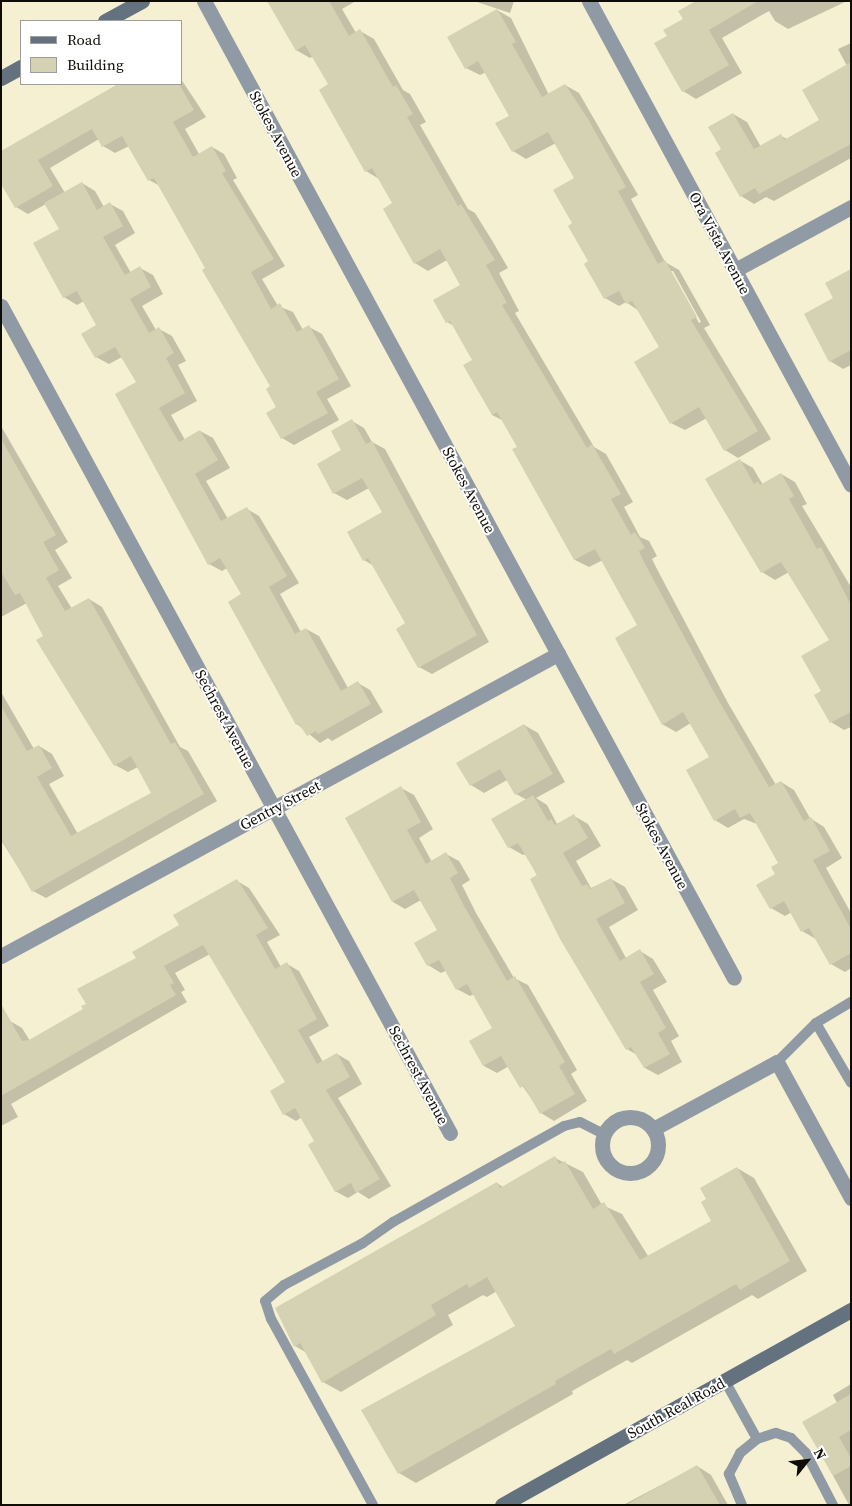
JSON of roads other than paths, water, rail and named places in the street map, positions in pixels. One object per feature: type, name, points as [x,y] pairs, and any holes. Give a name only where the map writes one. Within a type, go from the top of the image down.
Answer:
[{"type":"street","points":[[107,20],[142,1]]},
{"type":"street","name":"Stokes Avenue","points":[[204,1],[734,978]]},
{"type":"street","name":"Ora Vista Avenue","points":[[589,1],[851,485]]},
{"type":"street","points":[[1,78],[20,68]]},
{"type":"street","points":[[735,270],[851,207]]},
{"type":"street","name":"Sechrest Avenue","points":[[1,306],[450,1133]]},
{"type":"street","name":"Gentry Street","points":[[1,956],[558,654]]},
{"type":"street","points":[[654,1129],[777,1062],[851,1198]]},
{"type":"street","points":[[625,1117],[646,1121],[654,1129],[658,1140],[655,1156],[645,1169],[635,1173],[614,1168],[606,1160],[601,1150],[604,1134],[614,1121],[625,1117]]},
{"type":"street","name":"South Real Road","points":[[502,1505],[851,1310]]},
{"type":"lane","points":[[777,1062],[816,1023],[851,1002]]},
{"type":"lane","points":[[816,1023],[851,1083]]},
{"type":"lane","points":[[372,1505],[265,1302],[284,1285],[363,1243],[393,1222],[564,1126],[580,1122],[604,1134]]},
{"type":"lane","points":[[725,1381],[757,1439]]},
{"type":"lane","points":[[742,1505],[729,1474],[740,1453],[757,1439],[776,1433],[791,1438],[806,1453],[833,1505]]}]
